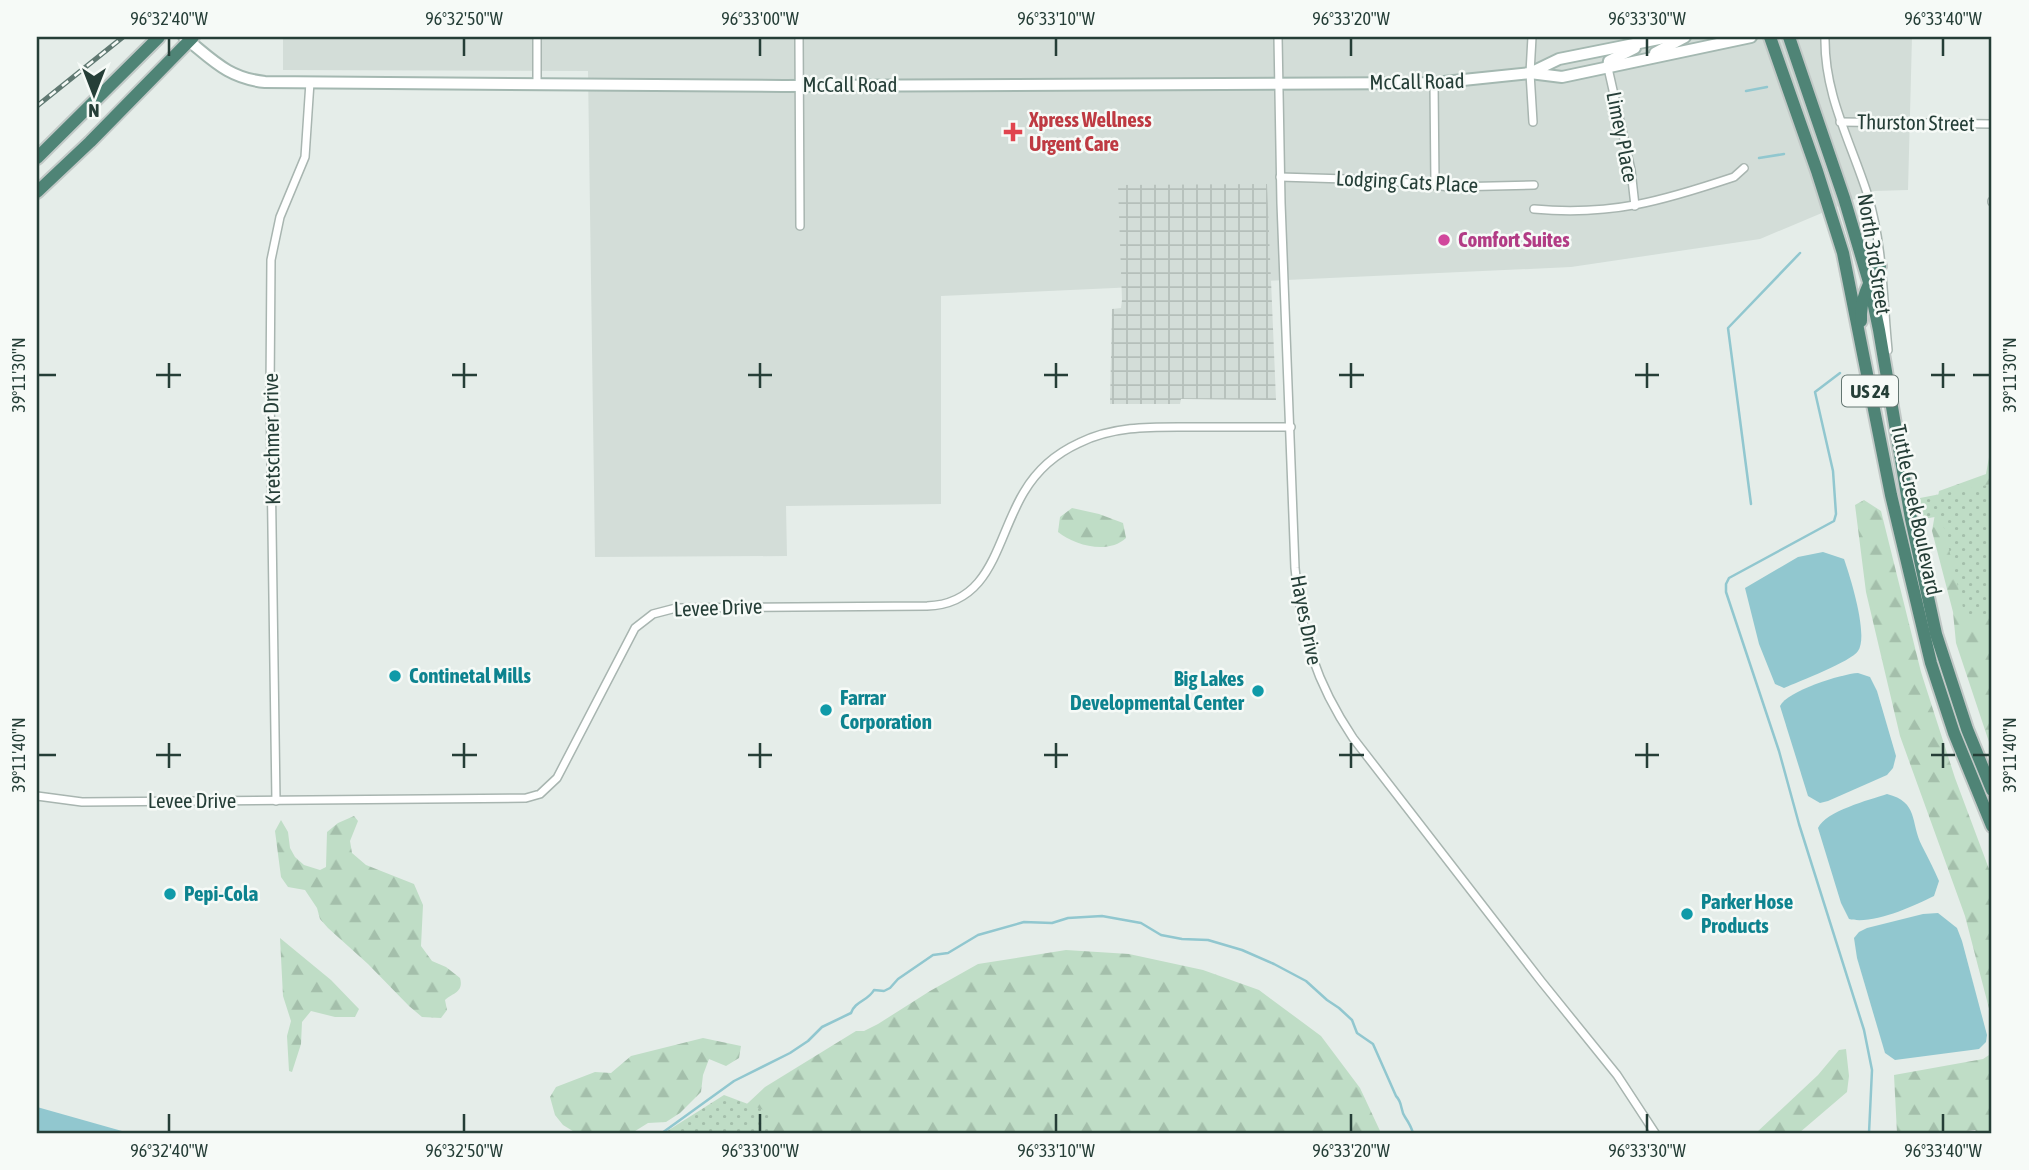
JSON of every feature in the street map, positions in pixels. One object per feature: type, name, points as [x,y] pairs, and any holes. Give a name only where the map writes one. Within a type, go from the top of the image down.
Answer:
[{"type":"highway","points":[[37,158],[159,37]]},
{"type":"highway","name":"Tuttle Creek Boulevard","points":[[1770,37],[1839,240],[1894,508],[1931,663],[1954,733],[1992,826]]},
{"type":"highway","name":"Tuttle Creek Boulevard","points":[[1789,37],[1844,198],[1869,282],[1911,519],[1936,634],[1967,729],[1992,790]]},
{"type":"highway","points":[[37,192],[90,142],[189,38]]},
{"type":"highway","points":[[1862,351],[1861,315],[1869,282],[1880,266]]},
{"type":"main road","name":"McCall Road","points":[[1530,73],[1559,59],[1669,37]]},
{"type":"main road","points":[[1643,60],[1685,37]]},
{"type":"main road","name":"McCall Road","points":[[189,38],[213,62],[233,75],[249,80],[800,85],[1434,83],[1530,73],[1562,77],[1751,37]]},
{"type":"main road","points":[[1608,68],[1609,61],[1648,41]]},
{"type":"street","points":[[537,37],[537,82]]},
{"type":"street","points":[[799,37],[800,226]]},
{"type":"street","name":"Hayes Drive","points":[[1278,37],[1280,177],[1295,568],[1302,624],[1316,672],[1338,716],[1535,974],[1616,1075],[1655,1133]]},
{"type":"street","points":[[1532,37],[1530,73],[1533,122]]},
{"type":"street","name":"North 3rd Street","points":[[1825,37],[1829,88],[1868,197],[1880,266],[1890,393]]},
{"type":"street","name":"Limey Place","points":[[1608,68],[1631,170],[1635,206]]},
{"type":"street","name":"Kretschmer Drive","points":[[276,801],[270,392],[271,260],[280,217],[305,157],[310,82]]},
{"type":"street","points":[[1434,83],[1435,184]]},
{"type":"street","name":"Thurston Street","points":[[1840,122],[1992,124]]},
{"type":"street","points":[[1534,209],[1566,212],[1635,206],[1734,177],[1744,168]]},
{"type":"street","name":"Lodging Cats Place","points":[[1280,177],[1451,187],[1534,186]]},
{"type":"street","name":"Levee Drive","points":[[37,796],[82,802],[501,799],[526,798],[540,794],[557,778],[635,628],[653,614],[676,608],[941,606],[958,601],[979,584],[1023,493],[1043,466],[1079,442],[1106,433],[1138,428],[1291,427]]},
{"type":"shaded area","points":[[283,37],[1912,37],[1908,190],[1874,191],[1760,239],[1571,267],[941,296],[941,504],[786,506],[787,556],[595,557],[588,71],[283,70]]},
{"type":"shaded area","points":[[1267,184],[1276,400],[1181,399],[1180,404],[1110,404],[1112,309],[1121,308],[1122,300],[1118,185]]},
{"type":"green space","points":[[1992,440],[1992,751],[1956,643],[1953,612],[1932,531],[1939,491],[1986,474]]},
{"type":"green space","points":[[1992,484],[1992,614],[1965,616],[1941,516],[1923,519],[1920,498]]},
{"type":"green space","points":[[1864,500],[1881,511],[1921,672],[1955,778],[1992,877],[1992,1020],[1965,916],[1900,736],[1866,592],[1855,505]]},
{"type":"green space","points":[[1072,508],[1123,523],[1126,538],[1119,543],[1101,547],[1082,544],[1065,537],[1058,532],[1060,517]]},
{"type":"green space","points":[[354,816],[358,821],[350,841],[352,853],[366,865],[414,884],[423,905],[421,946],[432,961],[446,967],[460,978],[457,992],[445,1000],[447,1010],[441,1018],[422,1017],[409,1006],[328,928],[320,919],[317,908],[305,890],[288,887],[281,877],[275,831],[281,820],[288,832],[290,848],[295,857],[304,865],[320,870],[326,867],[327,832],[338,823]]},
{"type":"green space","points":[[280,938],[331,980],[359,1009],[355,1017],[335,1017],[311,1011],[302,1022],[301,1044],[292,1072],[289,1071],[287,1036],[291,1021],[283,996]]},
{"type":"green space","points":[[1066,950],[1129,954],[1203,970],[1259,990],[1321,1036],[1360,1088],[1381,1133],[741,1133],[734,1116],[765,1087],[856,1031],[864,1031],[878,1024],[978,964]]},
{"type":"green space","points":[[703,1038],[741,1046],[739,1058],[726,1066],[709,1059],[701,1092],[680,1113],[666,1122],[648,1123],[632,1133],[576,1133],[563,1125],[555,1115],[550,1097],[556,1087],[595,1072],[611,1073],[631,1056]]},
{"type":"green space","points":[[1846,1049],[1849,1076],[1847,1092],[1799,1133],[1756,1133],[1818,1075],[1839,1050]]},
{"type":"green space","points":[[1992,1053],[1992,1133],[1978,1133],[1975,1130],[1897,1133],[1894,1075],[1983,1059]]},
{"type":"green space","points":[[724,1095],[769,1112],[769,1133],[664,1133]]},
{"type":"water","points":[[1823,552],[1844,559],[1860,620],[1861,643],[1858,651],[1846,660],[1784,688],[1775,684],[1759,644],[1745,588],[1798,557]]},
{"type":"water","points":[[1858,673],[1870,677],[1877,691],[1896,756],[1893,768],[1887,775],[1820,803],[1808,796],[1780,706],[1803,689],[1840,676]]},
{"type":"water","points":[[1887,794],[1904,802],[1909,808],[1918,837],[1939,881],[1934,896],[1915,905],[1880,917],[1849,919],[1841,903],[1818,828],[1839,811]]},
{"type":"water","points":[[1938,913],[1957,928],[1962,941],[1987,1035],[1986,1042],[1979,1049],[1895,1060],[1885,1053],[1857,958],[1854,938],[1867,928],[1923,914]]},
{"type":"water","points":[[37,1107],[129,1133],[37,1133]]},
{"type":"waterway","points":[[1746,91],[1767,87]]},
{"type":"waterway","points":[[1759,158],[1784,154]]},
{"type":"waterway","points":[[1751,504],[1728,328],[1800,253]]},
{"type":"waterway","points":[[1840,373],[1815,392],[1833,471],[1836,514],[1834,521],[1729,578],[1726,592],[1779,751],[1799,824],[1864,1030],[1872,1070],[1869,1133]]},
{"type":"waterway","points":[[662,1133],[734,1081],[790,1053],[822,1027],[851,1013],[855,1006],[874,990],[884,991],[890,988],[898,979],[933,955],[948,953],[978,935],[1024,922],[1052,923],[1068,918],[1102,916],[1141,923],[1161,935],[1208,940],[1242,950],[1306,981],[1352,1020],[1357,1033],[1373,1044],[1413,1133]]},
{"type":"railway","points":[[37,106],[123,37]]},
{"type":"place","name":"Xpress Wellness Urgent Care","points":[[1013,132]]},
{"type":"place","name":"Comfort Suites","points":[[1444,240]]},
{"type":"place","name":"Continetal Mills","points":[[395,676]]},
{"type":"place","name":"Big Lakes Developmental Center","points":[[1258,691]]},
{"type":"place","name":"Farrar Corporation","points":[[826,710]]},
{"type":"place","name":"Pepi-Cola","points":[[170,894]]},
{"type":"place","name":"Parker Hose Products","points":[[1687,914]]}]
